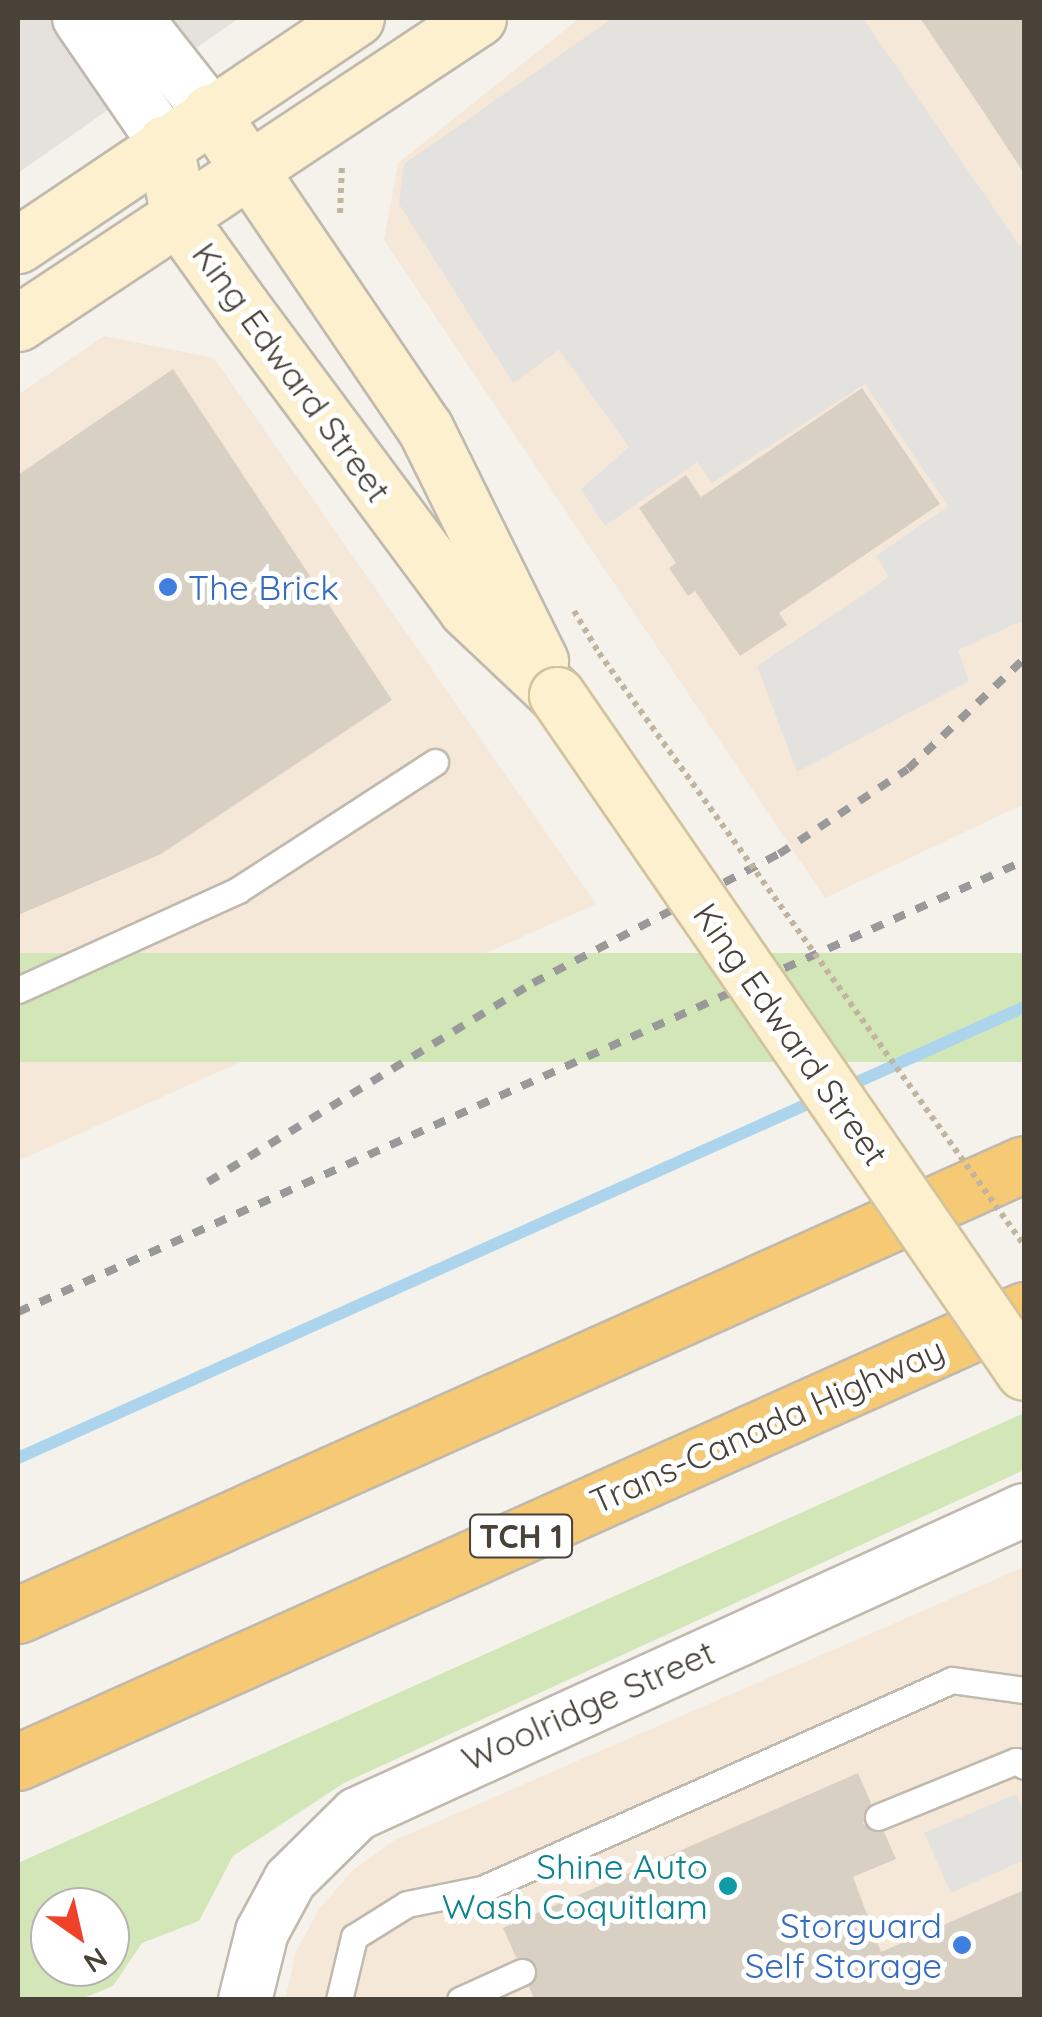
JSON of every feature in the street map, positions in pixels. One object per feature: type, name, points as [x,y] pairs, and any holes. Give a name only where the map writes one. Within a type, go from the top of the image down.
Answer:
[{"type":"highway","points":[[18,1615],[1024,1164]]},
{"type":"highway","name":"Trans-Canada Highway","points":[[18,1762],[1024,1310]]},
{"type":"main road","points":[[18,245],[210,112],[356,18]]},
{"type":"main road","points":[[18,323],[253,173],[478,18]]},
{"type":"main road","name":"King Edward Street","points":[[210,112],[425,428],[557,695],[1024,1372]]},
{"type":"main road","name":"King Edward Street","points":[[164,143],[180,219],[466,610],[557,695]]},
{"type":"street","name":"King Edward Street","points":[[79,18],[164,143]]},
{"type":"street","name":"King Edward Street","points":[[136,18],[210,112]]},
{"type":"street","name":"Woolridge Street","points":[[245,2000],[262,1932],[290,1880],[357,1814],[1024,1510]]},
{"type":"lane","points":[[18,990],[238,890],[435,762]]},
{"type":"lane","points":[[339,2000],[354,1937],[407,1904],[482,1889],[952,1680],[1024,1690]]},
{"type":"lane","points":[[878,1817],[1016,1761],[1024,1766]]},
{"type":"lane","points":[[460,2000],[522,1972]]},
{"type":"path","points":[[599,652],[1024,1245]]},
{"type":"shaded area","points":[[18,18],[239,18],[18,173]]},
{"type":"shaded area","points":[[580,18],[1024,18],[1024,804],[825,898],[384,240],[398,163]]},
{"type":"shaded area","points":[[613,18],[863,18],[1019,245],[1024,243],[1024,620],[958,650],[969,681],[797,772],[757,666],[889,577],[876,556],[948,506],[865,384],[712,483],[697,462],[605,526],[581,489],[629,447],[559,350],[513,383],[399,204],[404,164]]},
{"type":"shaded area","points":[[104,336],[214,358],[596,904],[18,1161],[18,395]]},
{"type":"shaded area","points":[[1024,1567],[1024,1999],[285,2000],[296,1951],[320,1908],[351,1872],[393,1841]]},
{"type":"shaded area","points":[[1016,1794],[1024,1813],[1024,1860],[951,1893],[924,1833]]},
{"type":"green space","points":[[18,953],[1024,953],[1024,1062],[18,1062]]},
{"type":"green space","points":[[1024,1413],[1024,1470],[344,1783],[233,1856],[199,1921],[142,1943],[130,1961],[130,1887],[30,1887],[30,1987],[111,1987],[81,1999],[18,1999],[18,1863]]},
{"type":"building","points":[[920,18],[1024,18],[1024,173],[981,108]]},
{"type":"building","name":"The Brick","points":[[173,369],[392,700],[161,854],[18,915],[18,475]]},
{"type":"building","points":[[862,388],[940,504],[779,613],[787,625],[740,656],[695,591],[688,596],[669,568],[676,563],[639,508],[686,475],[701,497]]},
{"type":"building","name":"Shine Auto Wash Coquitlam","points":[[858,1773],[871,1803],[863,1824],[884,1832],[896,1859],[853,1877],[881,1952],[1024,1890],[1024,2000],[535,2000],[529,1987],[537,1966],[516,1957],[503,1928]]},
{"type":"waterway","points":[[844,1088],[1024,1007]]},
{"type":"waterway","points":[[18,1458],[821,1098]]},
{"type":"railway","points":[[208,1182],[533,983],[779,854],[908,769],[1024,659]]},
{"type":"railway","points":[[18,1312],[1024,861]]},
{"type":"place","name":"The Brick","points":[[168,587]]},
{"type":"place","name":"Shine Auto Wash Coquitlam","points":[[728,1886]]},
{"type":"place","name":"Storguard Self Storage","points":[[962,1945]]}]
